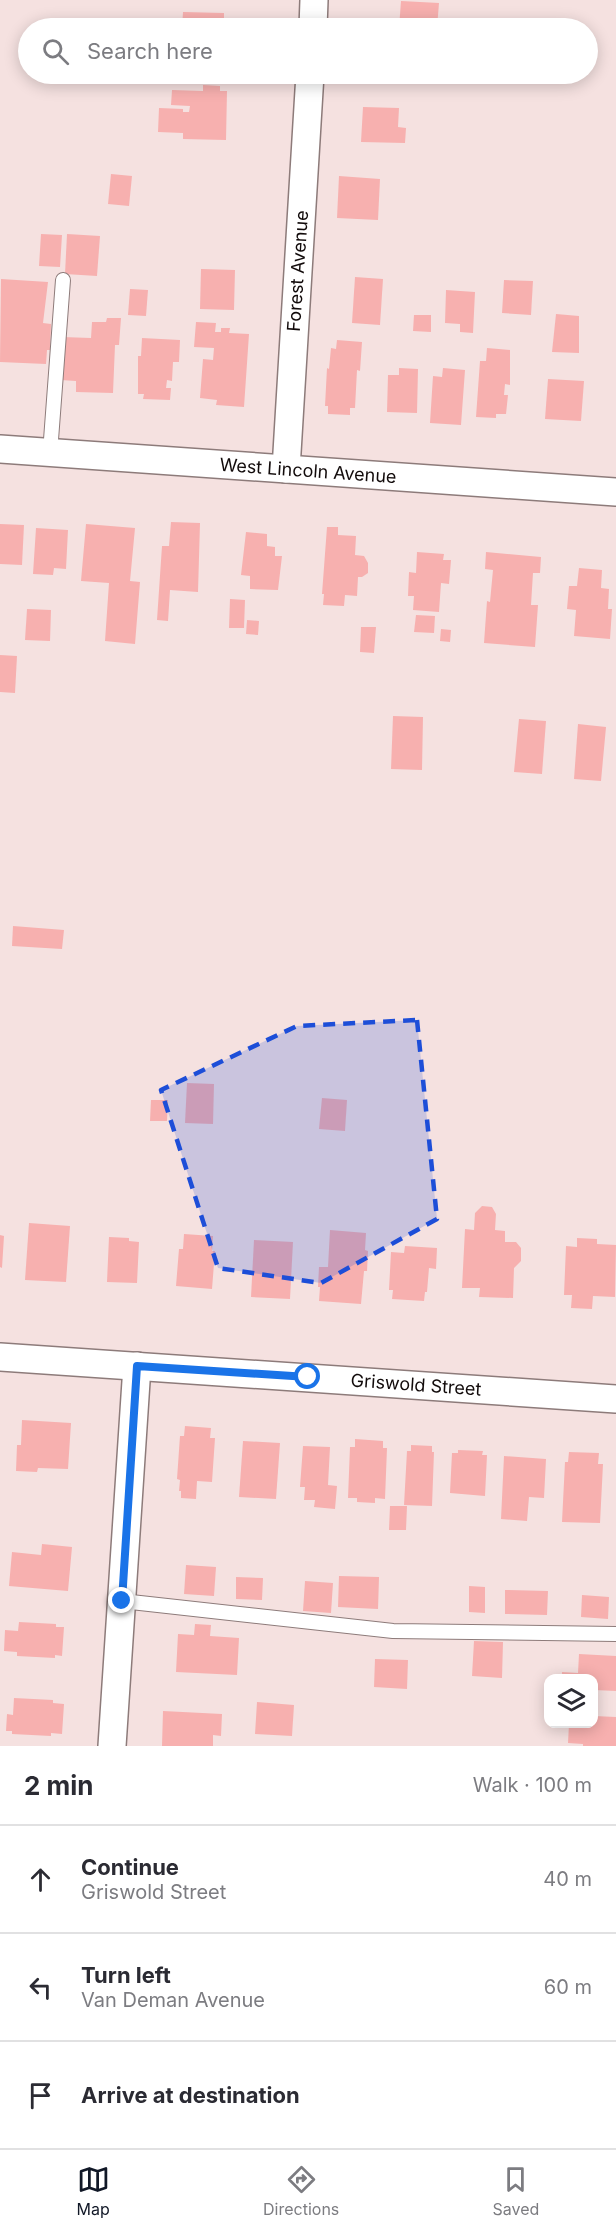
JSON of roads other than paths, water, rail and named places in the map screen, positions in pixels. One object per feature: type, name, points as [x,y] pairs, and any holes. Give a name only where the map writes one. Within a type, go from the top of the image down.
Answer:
[{"type":"street","points":[[314,18],[315,0]]},
{"type":"street","name":"Forest Avenue","points":[[286,469],[309,84]]},
{"type":"street","name":"West Lincoln Avenue","points":[[0,449],[616,492]]},
{"type":"street","name":"Griswold Street","points":[[0,1357],[616,1399]]},
{"type":"street","points":[[112,1746],[137,1366]]},
{"type":"lane","points":[[50,453],[63,279]]},
{"type":"lane","points":[[122,1601],[393,1631],[616,1634]]}]
